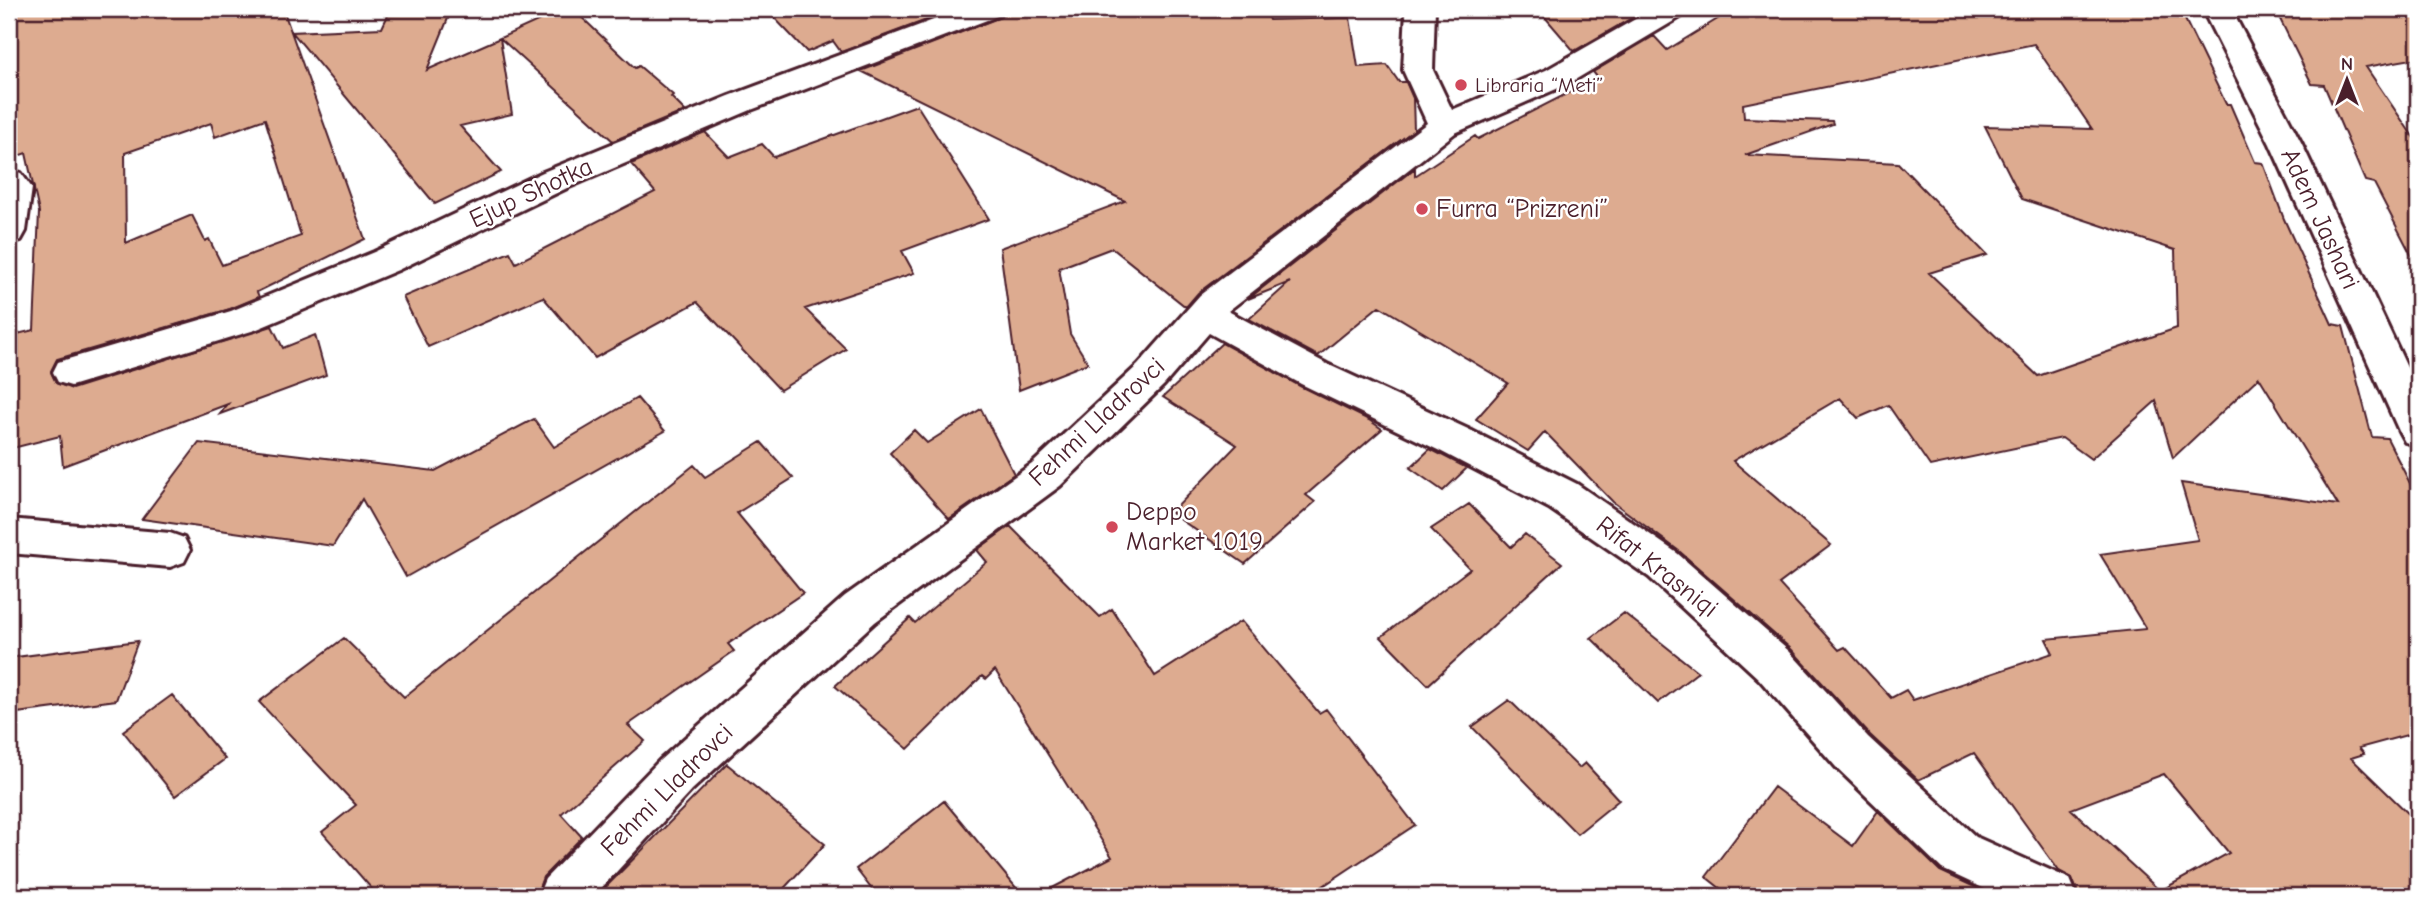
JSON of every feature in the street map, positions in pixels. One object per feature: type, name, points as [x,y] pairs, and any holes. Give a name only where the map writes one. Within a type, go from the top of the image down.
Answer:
[{"type":"street","name":"Ejup Shotka","points":[[71,372],[242,321],[386,261],[555,180],[740,103],[990,9]]},
{"type":"street","points":[[1420,9],[1418,70],[1444,126]]},
{"type":"street","name":"Fehmi Lladrovci","points":[[562,896],[676,775],[860,609],[1046,475],[1151,375],[1213,304],[1444,126],[1557,77],[1674,9]]},
{"type":"street","name":"Adem Jashari","points":[[2217,9],[2286,144],[2418,431]]},
{"type":"street","points":[[9,181],[16,187],[9,231]]},
{"type":"street","name":"Rifat Krasniqi","points":[[1204,314],[1314,374],[1454,440],[1563,496],[1663,565],[1774,664],[1852,752],[1959,853],[2053,896]]},
{"type":"street","points":[[9,536],[170,550]]},
{"type":"building","points":[[9,9],[283,9],[365,239],[257,292],[259,297],[230,309],[57,359],[51,371],[56,383],[72,389],[272,326],[283,348],[315,335],[326,375],[220,414],[228,404],[63,466],[60,436],[9,449],[9,336],[34,330],[39,212],[26,153],[18,156],[9,122]],"holes":[[[265,119],[301,236],[222,265],[209,239],[205,241],[192,215],[126,243],[125,153],[211,123],[215,137]]]},
{"type":"building","points":[[564,9],[573,9],[635,68],[639,66],[673,95],[671,97],[685,111],[613,141],[500,38]]},
{"type":"building","points":[[766,9],[956,9],[841,52],[833,41],[807,52]]},
{"type":"building","points":[[1008,9],[1265,9],[1269,20],[1350,18],[1358,67],[1387,65],[1399,82],[1406,82],[1413,98],[1414,130],[1198,293],[1186,307],[1112,248],[1059,268],[1070,334],[1088,363],[1019,390],[1000,248],[1125,201],[861,71],[1001,17]]},
{"type":"building","points":[[1538,9],[1628,9],[1635,16],[1574,51]]},
{"type":"building","points":[[1734,9],[2180,9],[2226,104],[2230,104],[2255,162],[2263,163],[2284,219],[2332,324],[2343,326],[2372,437],[2387,438],[2418,499],[2418,732],[2359,748],[2364,754],[2351,758],[2418,823],[2418,896],[2079,896],[2072,878],[2059,871],[1974,753],[1918,780],[1870,735],[1791,649],[1679,551],[1613,502],[1545,432],[1528,451],[1476,419],[1508,383],[1379,306],[1318,356],[1249,319],[1290,282],[1248,299],[1415,168],[1415,176],[1475,136],[1478,139],[1598,78],[1593,72],[1654,36],[1667,50]],"holes":[[[2034,44],[2092,129],[1985,126],[2022,199],[2175,250],[2177,328],[2038,376],[1929,273],[1987,255],[1898,163],[1745,155],[1833,124],[1832,121],[1744,118],[1743,104]],[[2259,377],[2338,505],[2181,483],[2198,540],[2100,554],[2146,629],[2046,639],[2053,653],[1913,700],[1906,690],[1891,698],[1845,647],[1839,650],[1779,584],[1831,545],[1733,461],[1840,398],[1858,418],[1888,405],[1930,466],[2062,438],[2091,459],[2156,401],[2173,458]],[[2164,774],[2229,853],[2160,891],[2071,809]]]},
{"type":"building","points":[[2275,9],[2418,9],[2418,58],[2366,67],[2418,144],[2418,268],[2374,183],[2365,181],[2324,85],[2312,84]]},
{"type":"building","points":[[451,11],[427,70],[500,38],[512,114],[460,126],[501,172],[435,204],[292,32],[382,28],[388,15]]},
{"type":"building","points":[[917,105],[989,219],[902,251],[914,273],[805,309],[846,349],[780,390],[697,302],[595,358],[543,297],[428,347],[403,297],[510,252],[516,263],[655,192],[631,164],[705,132],[729,157],[762,144],[774,157]]},
{"type":"building","points":[[1222,343],[1382,429],[1306,495],[1315,502],[1245,564],[1171,513],[1237,445],[1163,397]]},
{"type":"building","points":[[637,398],[665,431],[406,577],[362,499],[333,546],[142,519],[199,443],[435,471],[534,419],[554,447]]},
{"type":"building","points":[[981,409],[1014,474],[949,519],[890,453],[914,430],[927,443]]},
{"type":"building","points":[[761,442],[793,478],[737,513],[803,593],[728,644],[734,651],[628,725],[645,741],[561,814],[582,837],[543,877],[536,896],[378,896],[322,832],[356,805],[259,702],[344,638],[404,697],[694,465],[705,477]]},
{"type":"building","points":[[1430,449],[1467,468],[1443,491],[1410,468]]},
{"type":"building","points":[[1469,504],[1511,547],[1525,534],[1562,563],[1428,685],[1381,637],[1470,569],[1431,529]]},
{"type":"building","points":[[1010,526],[1100,617],[1112,609],[1155,676],[1241,621],[1319,713],[1326,709],[1415,825],[1308,896],[1037,896],[1112,857],[995,670],[986,679],[982,676],[908,749],[835,686],[910,618],[915,623],[987,562],[977,550]]},
{"type":"building","points":[[1624,613],[1698,672],[1658,703],[1591,638]]},
{"type":"building","points":[[138,641],[116,700],[9,714],[9,658]]},
{"type":"building","points":[[172,695],[225,759],[175,796],[123,731]]},
{"type":"building","points":[[1509,700],[1579,768],[1585,763],[1619,800],[1577,834],[1472,727]]},
{"type":"building","points":[[727,764],[825,844],[777,896],[597,896]]},
{"type":"building","points":[[1774,787],[1853,846],[1878,811],[1940,871],[1994,896],[1730,896],[1706,877]]},
{"type":"building","points":[[944,801],[1023,896],[877,896],[856,869]]},
{"type":"place","name":"Libraria “Meti”","points":[[1461,85]]},
{"type":"place","name":"Furra “Prizreni”","points":[[1422,209]]},
{"type":"place","name":"Deppo Market 1019","points":[[1112,527]]}]
